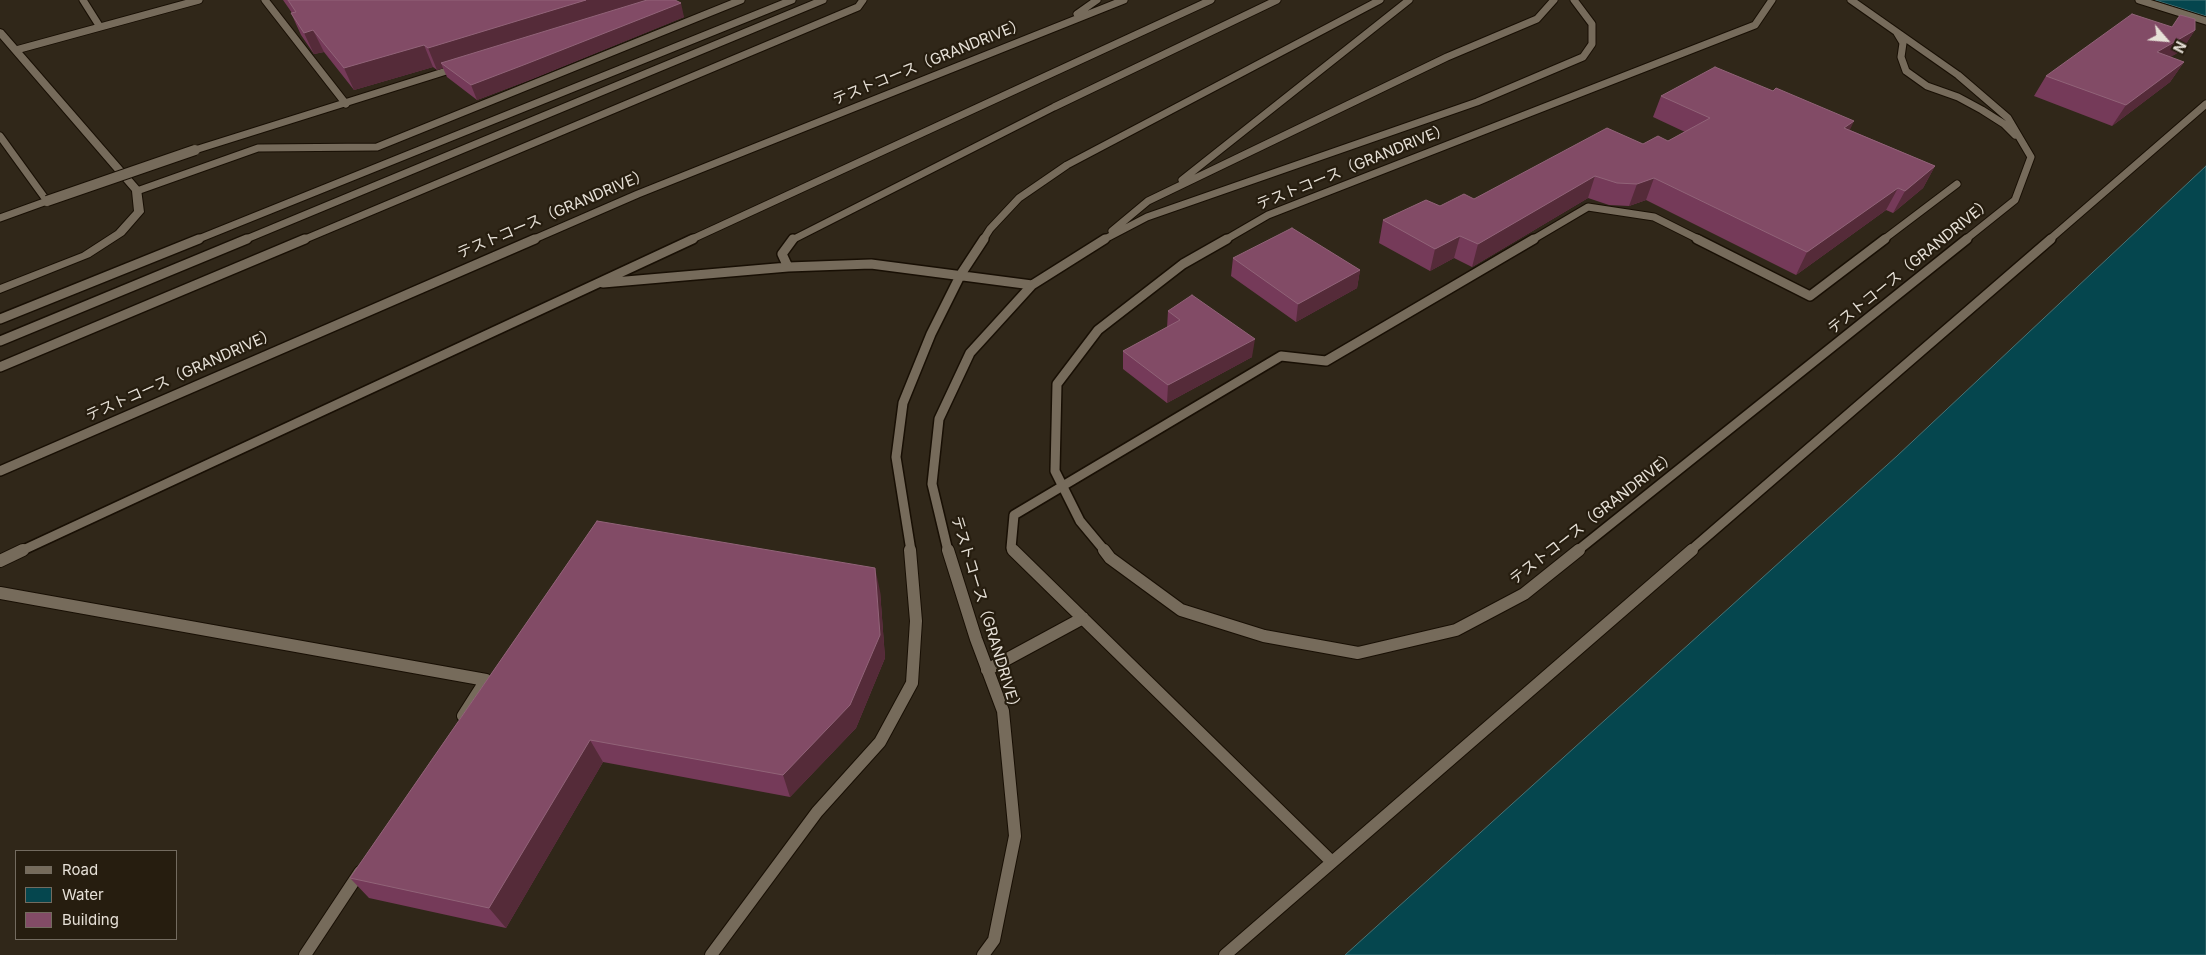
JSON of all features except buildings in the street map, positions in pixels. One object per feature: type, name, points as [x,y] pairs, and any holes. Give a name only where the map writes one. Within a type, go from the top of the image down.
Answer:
[{"type":"street","points":[[0,32],[137,191],[139,212],[120,233],[86,255],[0,288]]},
{"type":"street","points":[[47,200],[195,150]]},
{"type":"lane","points":[[83,0],[100,27]]},
{"type":"lane","points":[[16,50],[198,0]]},
{"type":"lane","points":[[265,0],[346,104]]},
{"type":"lane","points":[[137,191],[258,148],[377,147],[741,0]]},
{"type":"lane","points":[[0,319],[792,0]]},
{"type":"lane","points":[[0,341],[823,0]]},
{"type":"lane","points":[[0,367],[858,7],[863,0]]},
{"type":"lane","points":[[949,71],[1084,11],[1097,0]]},
{"type":"lane","name":"テストコース（GRANDRIVE）","points":[[0,471],[638,194],[1124,0]]},
{"type":"lane","points":[[0,561],[1211,0]]},
{"type":"lane","points":[[788,267],[782,254],[793,239],[1054,107],[1277,0]]},
{"type":"lane","points":[[711,955],[817,812],[880,742],[912,683],[916,621],[910,532],[896,457],[903,403],[932,334],[961,274],[990,229],[1020,198],[1067,165],[1380,0]]},
{"type":"lane","points":[[1167,192],[1409,0]]},
{"type":"lane","points":[[1095,244],[1148,201],[1447,58],[1537,19],[1554,0]]},
{"type":"lane","name":"テストコース（GRANDRIVE）","points":[[983,955],[994,940],[1015,836],[1003,712],[987,670],[943,535],[932,484],[939,418],[970,353],[1032,285],[1095,244],[1147,217],[1477,102],[1583,57],[1592,44],[1592,24],[1574,0]]},
{"type":"lane","name":"テストコース（GRANDRIVE）","points":[[1772,0],[1755,25],[1268,215],[1183,264],[1098,330],[1056,384],[1055,471],[1080,521],[1110,558],[1181,610],[1264,636],[1358,652],[1456,630],[1524,594],[2015,200],[2031,157],[2008,118],[1958,75],[1851,0]]},
{"type":"lane","points":[[2139,0],[2206,21]]},
{"type":"lane","points":[[1895,30],[1903,43],[1901,57],[1906,72],[1927,86],[1958,97],[1982,110],[2004,124],[2023,143]]},
{"type":"lane","points":[[195,150],[464,66]]},
{"type":"lane","points":[[1225,955],[2206,104]]},
{"type":"lane","points":[[0,136],[3,144],[47,200],[0,218]]},
{"type":"lane","points":[[1332,862],[1012,548],[1014,515],[1281,356],[1326,361],[1588,207],[1654,217],[1810,296],[1957,184]]},
{"type":"lane","points":[[595,284],[788,267],[871,264],[961,274],[1032,285]]},
{"type":"lane","points":[[0,593],[486,680],[459,722]]},
{"type":"lane","points":[[987,670],[1083,618]]},
{"type":"lane","points":[[305,955],[366,863]]},
{"type":"water","points":[[2155,0],[2206,0],[2206,16]]},
{"type":"water","points":[[2206,166],[2206,955],[1345,955],[1897,456]]}]
